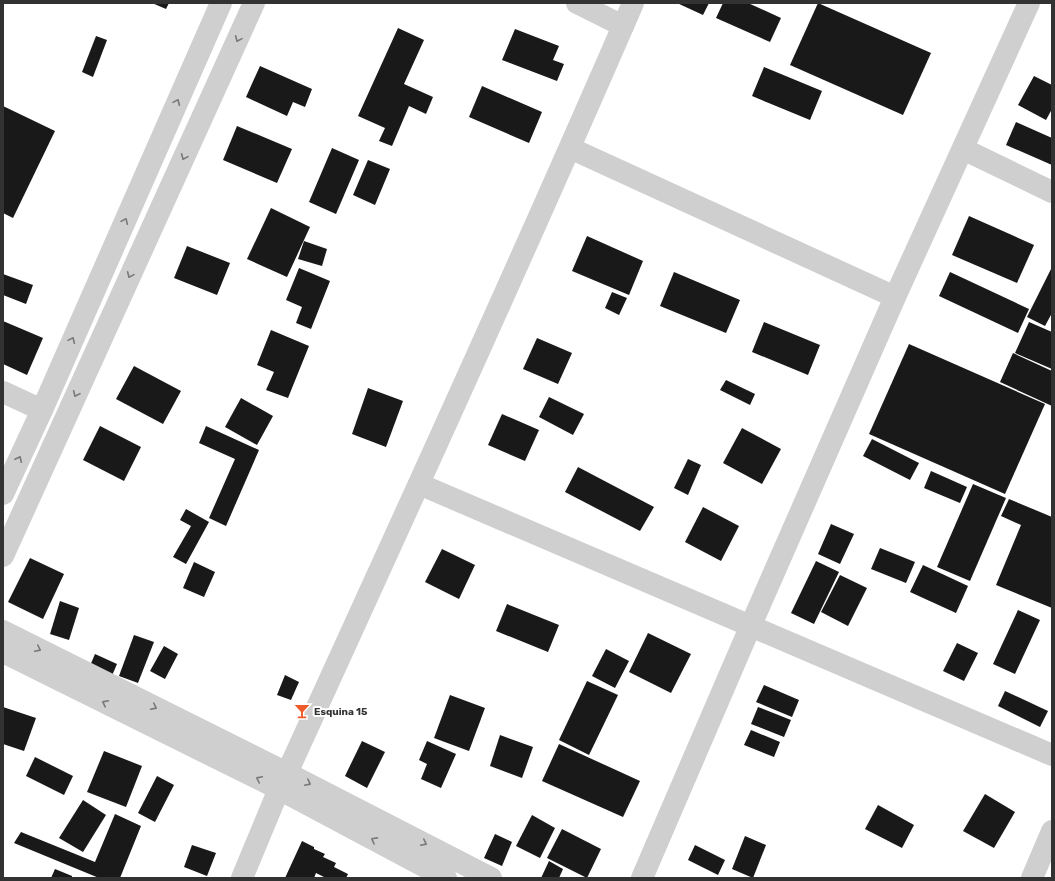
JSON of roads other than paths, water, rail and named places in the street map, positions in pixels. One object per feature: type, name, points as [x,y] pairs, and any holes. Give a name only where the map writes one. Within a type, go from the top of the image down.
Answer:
[{"type":"street","points":[[3,494],[42,410],[221,3]]},
{"type":"street","points":[[3,556],[254,3]]},
{"type":"street","points":[[578,3],[623,26]]},
{"type":"street","points":[[242,878],[283,781],[419,484],[570,148],[633,3]]},
{"type":"street","points":[[642,878],[895,297],[1029,3]]},
{"type":"street","points":[[570,148],[895,297]]},
{"type":"street","points":[[963,149],[1052,192]]},
{"type":"street","points":[[3,392],[42,410]]},
{"type":"street","points":[[419,484],[1052,755]]},
{"type":"street","points":[[3,632],[283,781],[446,878]]},
{"type":"street","points":[[3,652],[491,878]]},
{"type":"street","points":[[1032,878],[1052,831]]},
{"type":"place","name":"Esquina 15","points":[[302,711]]}]
